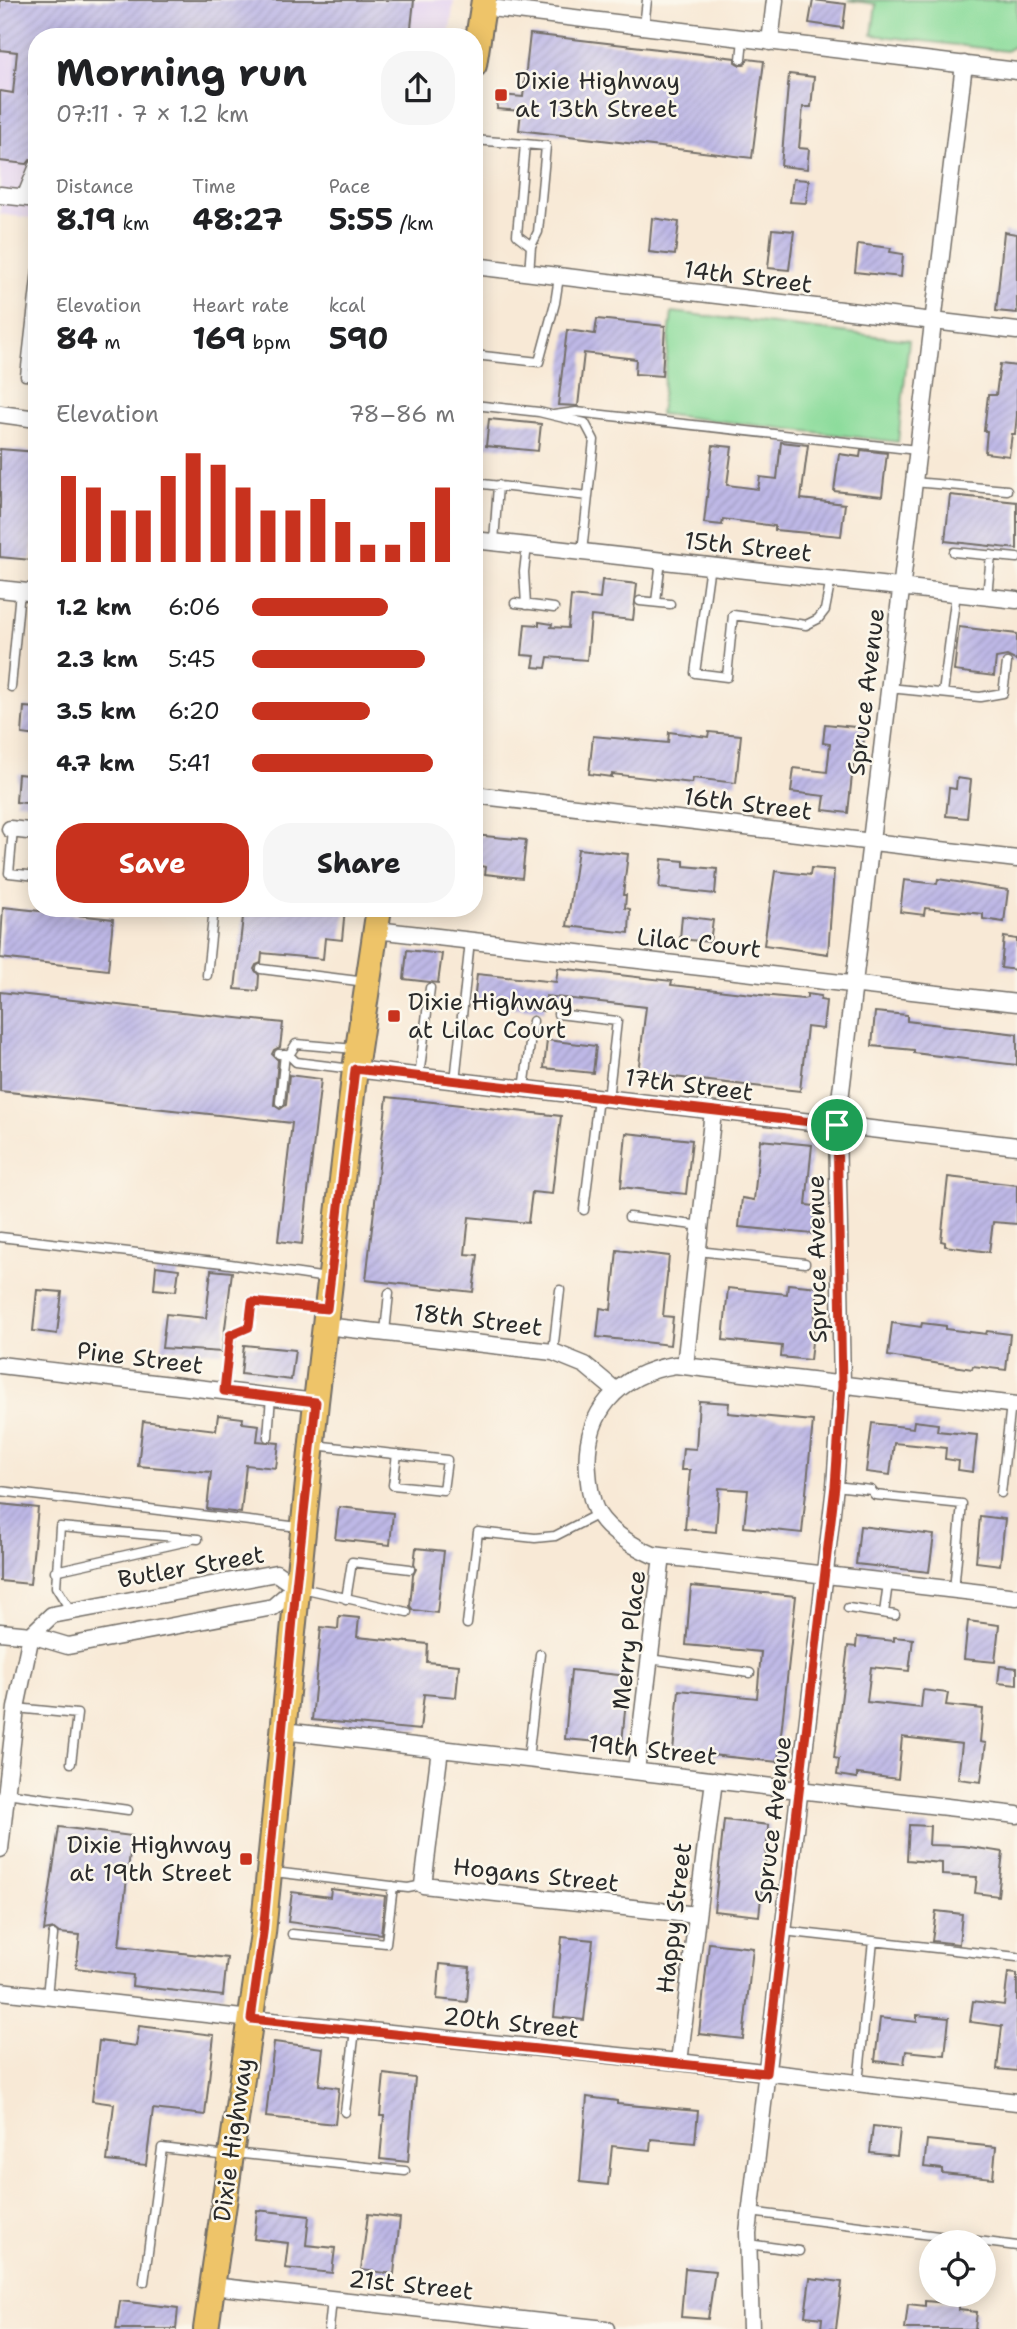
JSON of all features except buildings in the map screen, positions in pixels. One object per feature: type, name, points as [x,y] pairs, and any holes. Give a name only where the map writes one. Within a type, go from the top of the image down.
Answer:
[{"type":"main road","points":[[480,28],[484,4]]},
{"type":"main road","name":"Dixie Highway","points":[[206,2329],[251,2019],[269,1871],[311,1445],[356,1059],[377,919]]},
{"type":"street","points":[[770,42],[775,0]]},
{"type":"street","points":[[484,4],[644,27],[1017,71]]},
{"type":"street","name":"Spruce Avenue","points":[[751,2329],[748,2244],[750,2212],[835,1486],[842,1386],[837,1125],[964,64]]},
{"type":"street","points":[[0,195],[28,198]]},
{"type":"street","name":"14th Street","points":[[483,267],[1017,331]]},
{"type":"street","points":[[0,414],[28,417]]},
{"type":"street","name":"15th Street","points":[[483,541],[1017,600]]},
{"type":"street","points":[[0,589],[28,592]]},
{"type":"street","name":"16th Street","points":[[483,795],[1017,859]]},
{"type":"street","points":[[8,829],[28,831]]},
{"type":"street","name":"Lilac Court","points":[[377,919],[470,941],[1017,1003]]},
{"type":"street","name":"17th Street","points":[[356,1059],[419,1077],[1017,1146]]},
{"type":"street","points":[[685,1366],[713,1111]]},
{"type":"street","name":"18th Street","points":[[326,1317],[385,1332],[553,1352],[586,1365],[615,1390]]},
{"type":"street","name":"Pine Street","points":[[0,1365],[316,1402]]},
{"type":"street","points":[[1014,1405],[685,1366],[658,1368],[615,1390],[595,1420],[586,1452],[589,1487],[598,1514],[628,1544],[653,1555],[1017,1597]]},
{"type":"street","name":"Merry Place","points":[[636,1771],[662,1556]]},
{"type":"street","name":"Butler Street","points":[[0,1632],[31,1635],[68,1646],[273,1607],[296,1587],[276,1573],[52,1615],[31,1635]]},
{"type":"street","points":[[0,1849],[6,1793],[6,1735],[16,1708],[31,1635]]},
{"type":"street","name":"19th Street","points":[[283,1731],[1017,1815]]},
{"type":"street","name":"Hogans Street","points":[[440,1749],[423,1885],[697,1915]]},
{"type":"street","name":"Happy Street","points":[[679,2063],[714,1780]]},
{"type":"street","name":"20th Street","points":[[0,1991],[1017,2102]]},
{"type":"street","name":"21st Street","points":[[212,2286],[606,2329]]},
{"type":"lane","points":[[644,27],[647,0]]},
{"type":"lane","points":[[741,59],[743,39]]},
{"type":"lane","points":[[483,140],[546,146],[538,232],[531,246],[529,274]]},
{"type":"lane","points":[[525,144],[517,235],[531,246]]},
{"type":"lane","points":[[483,356],[539,362],[559,277]]},
{"type":"lane","points":[[28,350],[25,376],[28,376]]},
{"type":"lane","points":[[483,406],[539,412],[584,423],[594,440],[583,552]]},
{"type":"lane","points":[[554,415],[576,412],[917,450]]},
{"type":"lane","points":[[913,482],[1007,490]]},
{"type":"lane","points":[[483,483],[588,496]]},
{"type":"lane","points":[[494,542],[498,485]]},
{"type":"lane","points":[[526,605],[524,572],[527,546]]},
{"type":"lane","points":[[954,552],[1017,558]]},
{"type":"lane","points":[[987,596],[991,555]]},
{"type":"lane","points":[[656,603],[661,560]]},
{"type":"lane","points":[[710,565],[695,673],[727,677],[733,614],[806,625],[818,619],[825,610],[831,579]]},
{"type":"lane","points":[[11,687],[20,591]]},
{"type":"lane","points":[[943,693],[956,593]]},
{"type":"lane","points":[[640,601],[670,604]]},
{"type":"lane","points":[[515,603],[554,608]]},
{"type":"lane","points":[[889,688],[979,697],[1003,693],[1007,663]]},
{"type":"lane","points":[[8,829],[9,873],[28,875]]},
{"type":"lane","points":[[207,975],[214,917]]},
{"type":"lane","points":[[456,1081],[470,941]]},
{"type":"lane","points":[[261,969],[368,982]]},
{"type":"lane","points":[[419,1077],[429,988]]},
{"type":"lane","points":[[558,1014],[617,1021],[584,1210]]},
{"type":"lane","points":[[524,1089],[533,1021]]},
{"type":"lane","points":[[280,1102],[284,1054],[296,1044],[356,1059]]},
{"type":"lane","points":[[284,1054],[296,1062],[356,1059]]},
{"type":"lane","points":[[629,1217],[702,1226]]},
{"type":"lane","points":[[0,1237],[223,1263],[330,1279]]},
{"type":"lane","points":[[698,1251],[805,1264]]},
{"type":"lane","points":[[553,1352],[560,1290]]},
{"type":"lane","points":[[385,1332],[389,1293]]},
{"type":"lane","points":[[224,1391],[230,1335],[249,1327],[252,1302],[326,1317]]},
{"type":"lane","points":[[268,1437],[271,1396]]},
{"type":"lane","points":[[1001,1493],[1014,1405]]},
{"type":"lane","points":[[311,1445],[397,1454],[447,1460],[443,1490],[394,1485],[397,1454]]},
{"type":"lane","points":[[835,1486],[870,1490],[875,1495],[962,1504],[954,1590]]},
{"type":"lane","points":[[0,1492],[302,1527]]},
{"type":"lane","points":[[467,1624],[478,1532],[535,1538],[555,1536],[598,1514]]},
{"type":"lane","points":[[55,1571],[198,1539],[60,1527],[55,1571],[55,1587],[71,1611]]},
{"type":"lane","points":[[346,1598],[352,1562],[410,1569]]},
{"type":"lane","points":[[884,1613],[888,1583]]},
{"type":"lane","points":[[296,1587],[407,1612]]},
{"type":"lane","points":[[848,1608],[895,1615]]},
{"type":"lane","points":[[527,1759],[540,1654]]},
{"type":"lane","points":[[649,1659],[750,1673]]},
{"type":"lane","points":[[16,1708],[77,1714],[71,1763]]},
{"type":"lane","points":[[6,1793],[128,1810]]},
{"type":"lane","points":[[269,1871],[408,1888],[423,1885]]},
{"type":"lane","points":[[292,1934],[386,1943],[393,1886]]},
{"type":"lane","points":[[783,1931],[1017,1957]]},
{"type":"lane","points":[[47,1996],[53,1935]]},
{"type":"lane","points":[[858,2083],[873,1941]]},
{"type":"lane","points":[[345,2112],[355,2030]]},
{"type":"lane","points":[[144,2282],[162,2148],[405,2171]]},
{"type":"lane","points":[[750,2212],[1017,2246]]},
{"type":"lane","points":[[748,2244],[799,2251]]},
{"type":"lane","points":[[329,2329],[332,2299]]},
{"type":"shaded area","points":[[0,0],[454,0],[450,28],[28,28],[28,218],[0,214]]},
{"type":"green space","points":[[848,0],[1017,0],[1017,45],[1006,51],[872,35],[876,4]]},
{"type":"green space","points":[[672,312],[909,340],[898,442],[660,414]]},
{"type":"place","name":"Dixie Highway at 13th Street","points":[[501,95]]},
{"type":"place","name":"Dixie Highway at Lilac Court","points":[[394,1016]]},
{"type":"place","name":"Dixie Highway at 19th Street","points":[[246,1859]]},
{"type":"route","points":[[355,1069],[837,1125],[842,1386],[835,1486],[766,2073],[251,2019],[263,1933],[316,1402],[224,1391],[230,1335],[249,1327],[252,1302],[327,1309],[355,1069]]}]
